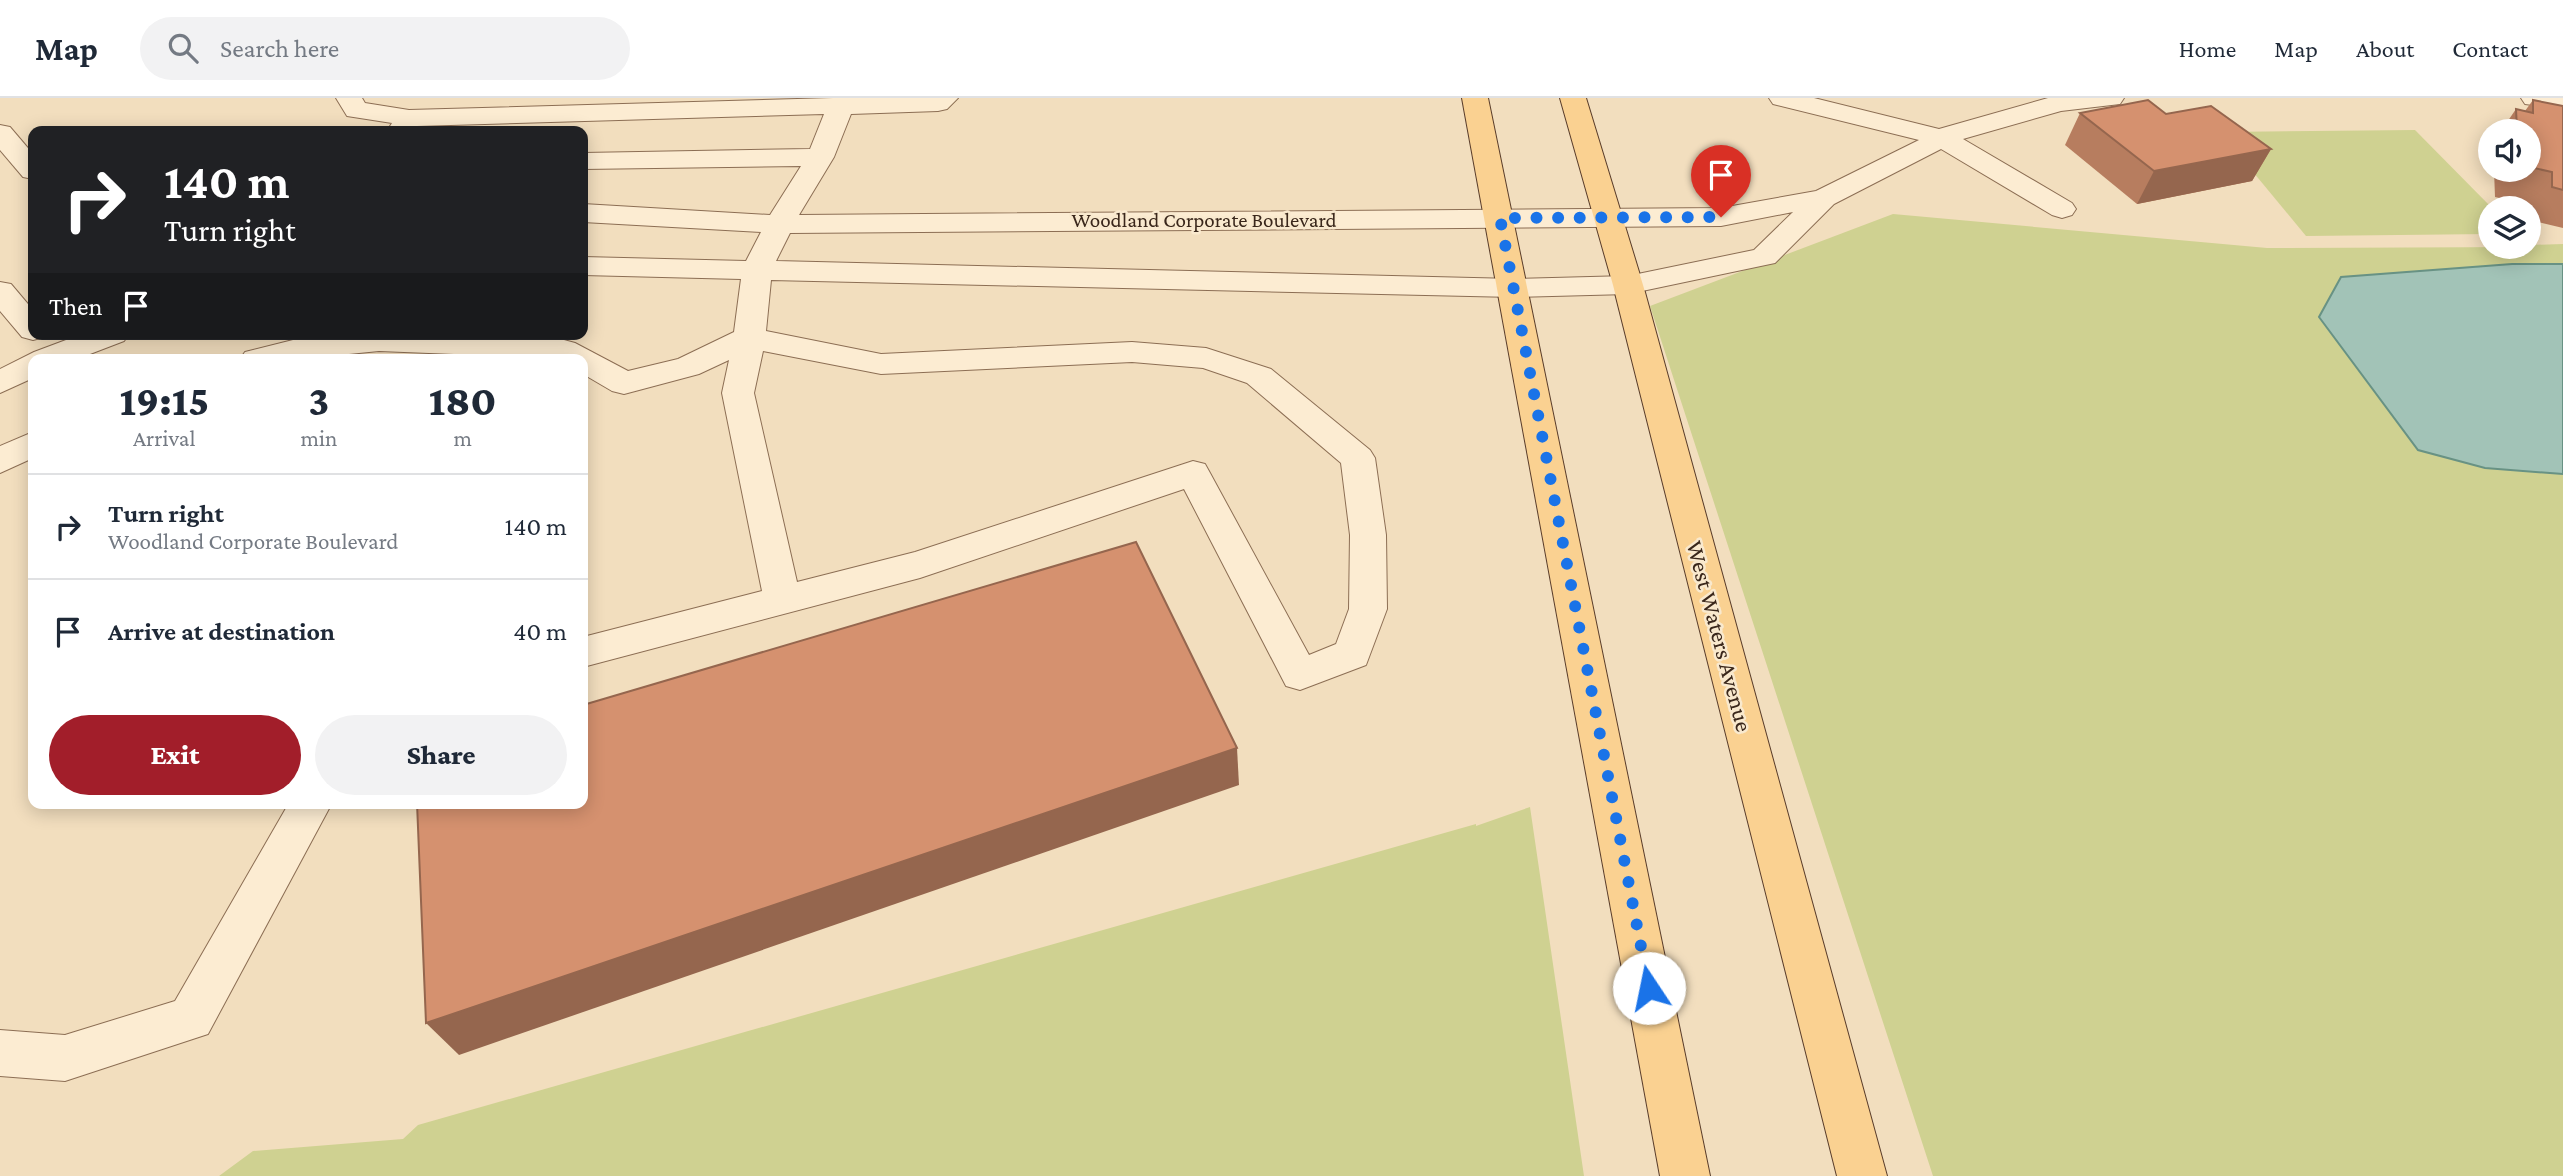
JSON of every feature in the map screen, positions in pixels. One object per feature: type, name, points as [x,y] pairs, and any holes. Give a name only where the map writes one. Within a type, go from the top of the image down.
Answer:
[{"type":"main road","points":[[1475,98],[1685,1176]]},
{"type":"main road","name":"West Waters Avenue","points":[[1573,98],[1628,285],[1862,1176]]},
{"type":"street","points":[[349,98],[356,110],[384,116],[405,125],[843,102],[937,103],[945,98]]},
{"type":"street","points":[[1782,98],[1940,137],[2062,209]]},
{"type":"street","points":[[588,266],[1514,288],[1628,285],[1764,257],[1825,198],[1930,145],[1940,137],[2059,103],[2111,98]]},
{"type":"street","points":[[2534,98],[2563,101]]},
{"type":"street","points":[[782,599],[738,393],[749,338],[757,270],[779,224],[820,157],[843,102]]},
{"type":"street","points":[[0,133],[28,165]]},
{"type":"street","points":[[588,161],[820,157]]},
{"type":"street","name":"Woodland Corporate Boulevard","points":[[588,213],[779,224],[1721,217],[1825,198]]},
{"type":"street","points":[[0,382],[28,331]]},
{"type":"street","points":[[588,364],[624,383],[688,367],[749,338],[881,364],[1132,352],[1206,358],[1259,376],[1358,458],[1365,496],[1368,610],[1352,654],[1300,676],[1193,473],[920,564],[588,651]]},
{"type":"street","points":[[276,354],[301,348],[379,341],[564,350],[571,354]]},
{"type":"street","points":[[0,461],[28,447]]},
{"type":"street","points":[[0,1053],[65,1058],[191,1018],[308,809]]},
{"type":"green space","points":[[2415,130],[2480,196],[2478,196],[2478,234],[2306,236],[2220,132]]},
{"type":"green space","points":[[1893,214],[2267,248],[2478,247],[2478,259],[2541,259],[2541,245],[2563,244],[2563,1176],[1933,1176],[1650,306]]},
{"type":"green space","points":[[1530,807],[1584,1176],[219,1176],[253,1151],[403,1139],[418,1125],[1476,826]]},
{"type":"water","points":[[2512,264],[2563,264],[2563,474],[2485,468],[2418,450],[2319,317],[2341,277]]},
{"type":"building","points":[[2148,100],[2166,114],[2211,106],[2271,149],[2154,171],[2080,113]]},
{"type":"building","points":[[2533,100],[2563,106],[2563,190],[2552,187],[2552,172],[2541,170],[2541,119],[2516,119],[2516,109],[2533,113]]},
{"type":"building","points":[[1136,542],[1237,748],[426,1023],[417,809],[588,809],[588,704]]},
{"type":"route","points":[[1649,988],[1500,218],[1721,217]]}]
